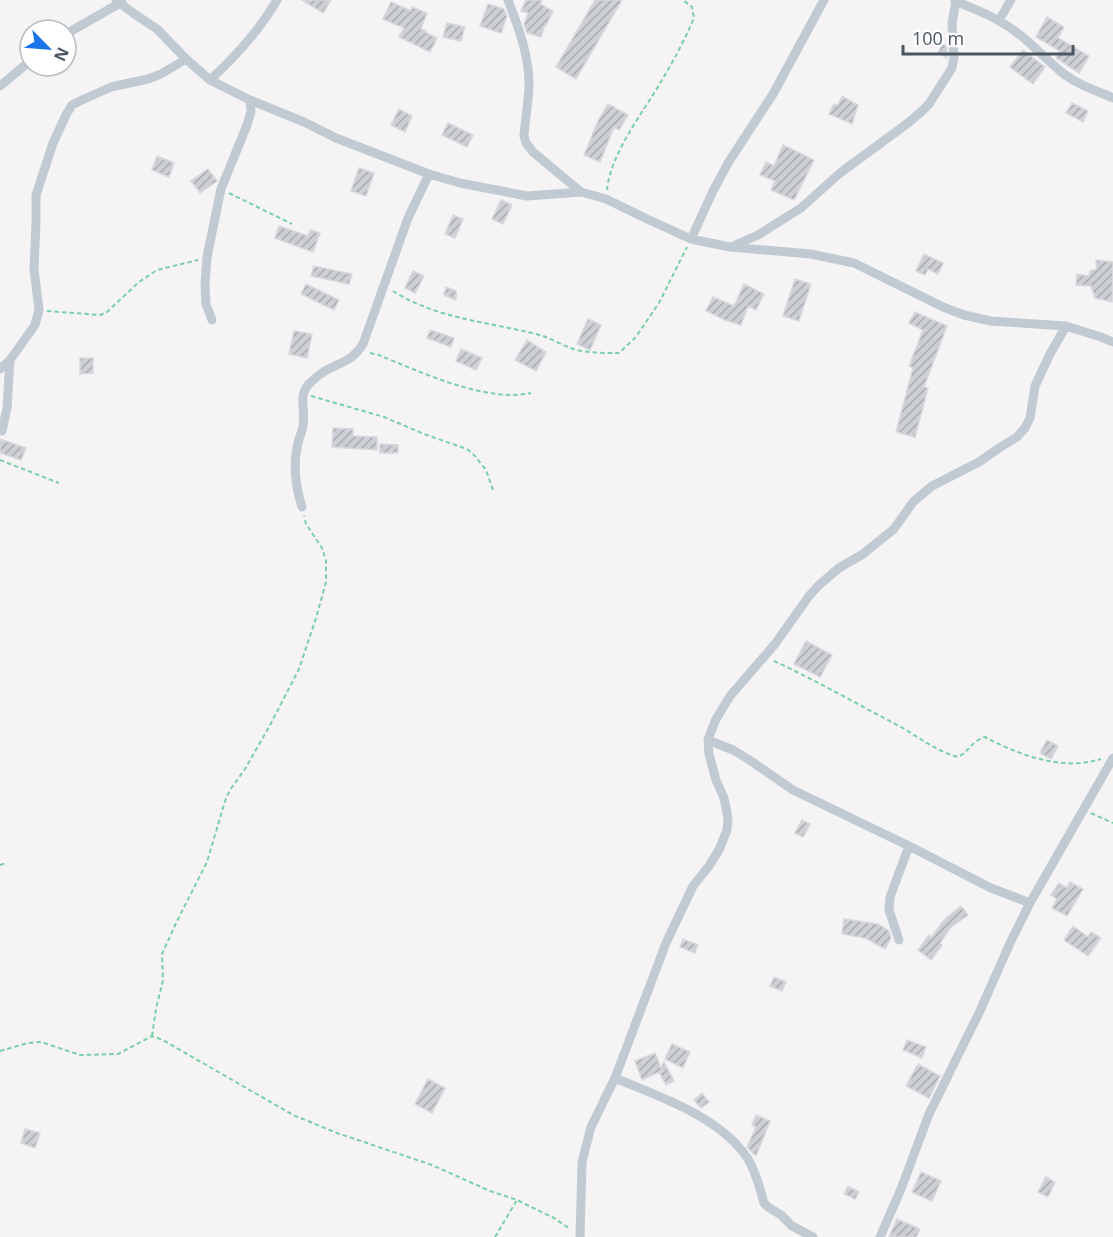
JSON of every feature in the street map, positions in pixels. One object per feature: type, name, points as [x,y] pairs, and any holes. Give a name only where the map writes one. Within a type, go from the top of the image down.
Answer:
[{"type":"street","points":[[210,80],[248,41],[269,15],[277,0]]},
{"type":"street","points":[[508,0],[528,66],[529,85],[524,136],[526,143],[533,152],[582,192]]},
{"type":"street","points":[[692,239],[728,163],[773,94],[824,0]]},
{"type":"street","points":[[999,20],[1011,0]]},
{"type":"street","points":[[78,27],[119,1],[157,29],[210,80],[249,100],[304,122],[336,138],[429,174],[483,188],[527,196],[582,192],[606,199],[692,239],[730,247],[812,254],[854,263],[964,315],[991,321],[1066,326],[1113,342]]},
{"type":"street","points":[[730,247],[758,235],[801,208],[840,173],[908,123],[929,104],[952,68],[954,57],[952,24],[956,1],[999,20],[1024,38],[1060,71],[1088,88],[1113,98]]},
{"type":"street","points":[[0,369],[10,360],[35,325],[39,310],[34,269],[36,195],[53,143],[72,105],[111,87],[161,74],[186,59]]},
{"type":"street","points":[[0,86],[18,71]]},
{"type":"street","points":[[212,320],[206,304],[207,257],[221,189],[251,112],[249,100]]},
{"type":"street","points":[[302,507],[296,486],[296,461],[297,447],[304,424],[303,394],[306,387],[321,373],[347,361],[363,344],[408,218],[429,174]]},
{"type":"street","points":[[580,1237],[582,1198],[580,1180],[585,1144],[591,1127],[615,1078],[666,943],[693,886],[719,850],[728,830],[724,798],[712,769],[709,754],[708,740],[715,721],[730,696],[775,644],[819,585],[894,529],[913,502],[932,486],[979,462],[1017,437],[1025,428],[1030,418],[1035,386],[1066,326]]},
{"type":"street","points":[[2,431],[8,399],[10,360]]},
{"type":"street","points":[[708,740],[740,755],[793,790],[991,888],[1030,903]]},
{"type":"street","points":[[880,1237],[901,1189],[928,1114],[979,1013],[1011,941],[1030,903],[1113,758]]},
{"type":"street","points":[[899,940],[889,910],[890,897],[909,846]]},
{"type":"street","points":[[615,1078],[665,1099],[715,1125],[740,1148],[750,1161],[764,1203],[799,1231],[813,1237]]},
{"type":"path","points":[[606,199],[613,164],[637,119],[663,79],[694,18],[692,7],[683,0]]},
{"type":"path","points":[[221,189],[292,224]]},
{"type":"path","points":[[384,285],[404,298],[440,313],[544,337],[578,350],[618,352],[634,338],[659,303],[692,239]]},
{"type":"path","points":[[39,310],[100,315],[107,312],[139,282],[157,270],[207,257]]},
{"type":"path","points":[[359,350],[379,355],[437,379],[464,386],[504,394],[531,393]]},
{"type":"path","points":[[303,394],[384,417],[467,449],[486,470],[493,490]]},
{"type":"path","points":[[0,460],[59,483]]},
{"type":"path","points":[[152,1036],[163,980],[162,954],[207,862],[230,790],[270,727],[299,669],[316,618],[326,582],[326,561],[322,548],[306,524],[302,507]]},
{"type":"path","points":[[763,656],[830,689],[947,754],[958,757],[964,754],[976,740],[985,737],[1012,749],[1047,760],[1081,763],[1102,759]]},
{"type":"path","points":[[1083,810],[1113,823]]},
{"type":"path","points":[[0,865],[6,863]]},
{"type":"path","points":[[0,1051],[28,1043],[41,1042],[80,1055],[118,1054],[152,1036]]},
{"type":"path","points":[[152,1036],[173,1045],[293,1115],[337,1133],[432,1165],[490,1191],[517,1200],[554,1218],[580,1237]]},
{"type":"path","points":[[495,1237],[517,1200]]},
{"type":"building","points":[[302,0],[331,0],[323,13]]},
{"type":"building","points":[[526,0],[542,0],[540,4],[553,11],[545,24],[541,37],[527,33],[524,24],[528,13],[521,11]]},
{"type":"building","points":[[595,0],[622,0],[576,79],[556,67]]},
{"type":"building","points":[[391,2],[411,11],[412,7],[427,13],[421,29],[437,38],[430,52],[399,37],[404,28],[383,19]]},
{"type":"building","points":[[488,4],[504,9],[507,16],[501,33],[480,26]]},
{"type":"building","points":[[1047,17],[1064,27],[1058,38],[1089,56],[1079,73],[1056,58],[1060,51],[1036,37]]},
{"type":"building","points":[[447,23],[465,27],[461,41],[443,37]]},
{"type":"building","points":[[942,44],[947,46],[947,58],[938,53]]},
{"type":"building","points":[[1023,50],[1045,67],[1033,84],[1010,67]]},
{"type":"building","points":[[842,96],[858,105],[852,124],[829,114],[834,104],[838,105]]},
{"type":"building","points":[[1072,103],[1088,111],[1083,122],[1066,113]]},
{"type":"building","points":[[608,104],[628,115],[619,130],[614,127],[600,162],[584,155],[598,121]]},
{"type":"building","points":[[399,109],[412,116],[405,132],[391,125]]},
{"type":"building","points":[[448,123],[473,135],[467,147],[442,135]]},
{"type":"building","points":[[783,145],[814,160],[794,200],[771,190],[775,181],[760,175],[766,162],[774,166]]},
{"type":"building","points":[[157,156],[174,163],[169,177],[152,170]]},
{"type":"building","points":[[359,168],[374,173],[366,196],[351,191]]},
{"type":"building","points":[[208,169],[217,181],[200,193],[191,181]]},
{"type":"building","points":[[501,200],[512,205],[503,224],[492,219]]},
{"type":"building","points":[[453,215],[463,219],[455,238],[445,234]]},
{"type":"building","points":[[279,226],[308,236],[310,230],[320,233],[313,252],[275,238]]},
{"type":"building","points":[[924,254],[943,263],[938,274],[928,269],[925,275],[916,271]]},
{"type":"building","points":[[1096,260],[1113,262],[1112,302],[1095,298],[1091,286],[1076,285],[1077,274],[1089,276],[1090,271],[1097,269]]},
{"type":"building","points":[[314,266],[352,274],[349,284],[311,276]]},
{"type":"building","points":[[413,271],[424,276],[415,293],[405,288]]},
{"type":"building","points":[[795,279],[811,284],[799,321],[783,316]]},
{"type":"building","points":[[306,284],[339,300],[334,310],[301,294]]},
{"type":"building","points":[[744,284],[764,294],[756,310],[748,306],[741,325],[706,311],[713,297],[734,306]]},
{"type":"building","points":[[446,287],[456,291],[456,300],[444,295]]},
{"type":"building","points":[[915,312],[947,326],[924,387],[928,388],[915,437],[896,432],[913,368],[909,366],[923,330],[909,323]]},
{"type":"building","points":[[588,319],[601,325],[590,350],[577,344]]},
{"type":"building","points":[[430,330],[454,338],[451,347],[427,338]]},
{"type":"building","points":[[294,331],[312,334],[307,358],[289,354]]},
{"type":"building","points":[[527,340],[546,352],[536,371],[515,360]]},
{"type":"building","points":[[461,349],[482,358],[476,370],[456,361]]},
{"type":"building","points":[[80,358],[93,358],[93,373],[80,374]]},
{"type":"building","points":[[333,428],[353,429],[353,436],[377,437],[377,450],[332,447]]},
{"type":"building","points":[[0,439],[26,448],[21,460],[0,453]]},
{"type":"building","points":[[380,444],[398,445],[398,453],[380,453]]},
{"type":"building","points":[[806,641],[832,655],[820,677],[794,664]]},
{"type":"building","points":[[1047,740],[1058,746],[1051,759],[1040,753]]},
{"type":"building","points":[[802,820],[810,824],[803,837],[795,833]]},
{"type":"building","points":[[1070,882],[1083,889],[1067,916],[1052,908],[1057,899],[1051,895],[1059,883],[1067,888]]},
{"type":"building","points":[[961,906],[968,915],[951,927],[931,960],[918,950],[929,935],[931,937],[945,919]]},
{"type":"building","points":[[844,919],[878,924],[889,931],[891,938],[885,949],[865,938],[842,934]]},
{"type":"building","points":[[1073,926],[1088,937],[1091,932],[1101,938],[1088,956],[1064,940]]},
{"type":"building","points":[[683,939],[698,945],[695,953],[680,947]]},
{"type":"building","points":[[774,977],[786,982],[782,991],[770,986]]},
{"type":"building","points":[[907,1040],[926,1047],[922,1058],[903,1050]]},
{"type":"building","points":[[672,1044],[690,1052],[683,1068],[665,1059]]},
{"type":"building","points":[[655,1053],[661,1068],[664,1062],[674,1081],[666,1085],[659,1072],[642,1080],[635,1061]]},
{"type":"building","points":[[918,1064],[940,1076],[929,1098],[906,1086]]},
{"type":"building","points":[[428,1079],[445,1088],[432,1113],[415,1104]]},
{"type":"building","points":[[702,1093],[709,1102],[701,1108],[694,1100]]},
{"type":"building","points":[[756,1115],[770,1121],[756,1156],[747,1147],[756,1127],[752,1125]]},
{"type":"building","points":[[25,1129],[40,1133],[35,1148],[21,1143]]},
{"type":"building","points":[[921,1172],[941,1181],[932,1201],[912,1192]]},
{"type":"building","points":[[1046,1177],[1055,1182],[1048,1197],[1038,1192]]},
{"type":"building","points":[[848,1186],[859,1192],[855,1199],[844,1194]]},
{"type":"building","points":[[897,1219],[920,1229],[916,1237],[889,1237]]}]
